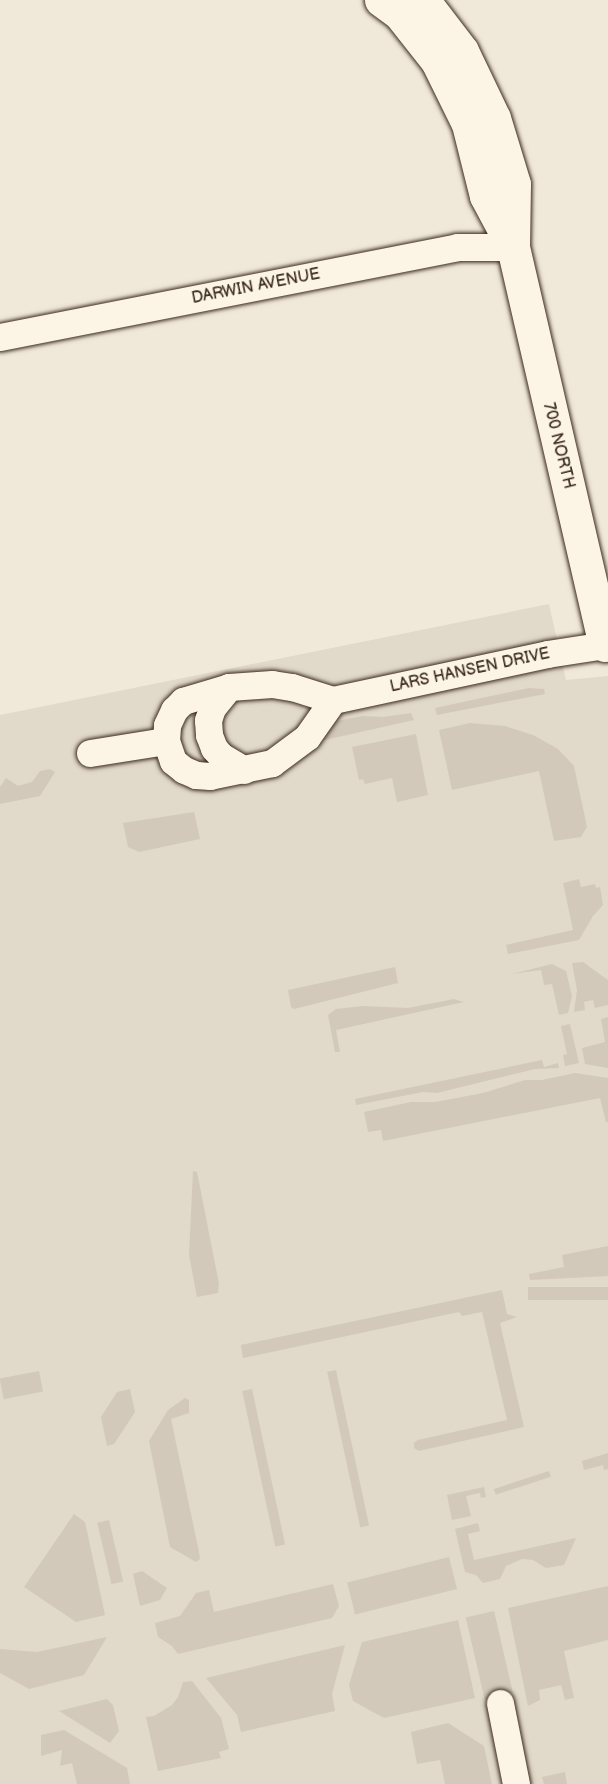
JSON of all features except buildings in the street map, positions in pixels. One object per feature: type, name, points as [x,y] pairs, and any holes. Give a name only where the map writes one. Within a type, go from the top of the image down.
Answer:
[{"type":"main road","name":"700 NORTH","points":[[381,0],[400,14],[437,60],[468,124],[486,196],[513,247]]},
{"type":"main road","name":"700 NORTH","points":[[423,0],[462,51],[494,118],[514,184],[513,247],[543,385],[606,645]]},
{"type":"street","name":"DARWIN AVENUE","points":[[0,338],[458,247],[513,247]]},
{"type":"street","name":"LARS HANSEN DRIVE","points":[[166,741],[167,726],[174,710],[183,700],[229,687],[272,684],[292,687],[333,700],[547,654],[606,645]]},
{"type":"street","points":[[229,687],[212,708],[208,720],[209,735],[214,748],[222,756],[244,770]]},
{"type":"street","points":[[90,753],[166,741],[173,761],[183,770],[196,775],[244,770],[272,763],[308,737],[333,700]]},
{"type":"street","points":[[500,1703],[516,1784]]},
{"type":"shaded area","points":[[549,604],[566,680],[608,676],[608,1784],[0,1784],[0,715]]},
{"type":"shaded area","points":[[529,688],[544,689],[545,694],[437,715],[435,708]]},
{"type":"shaded area","points":[[411,713],[414,720],[316,742],[325,728],[337,721],[363,716],[383,717]]},
{"type":"shaded area","points":[[470,723],[505,726],[533,735],[558,749],[574,766],[587,827],[581,837],[554,841],[539,771],[452,790],[439,730]]},
{"type":"shaded area","points":[[416,734],[428,795],[397,802],[392,778],[365,784],[363,779],[359,780],[352,747]]},
{"type":"shaded area","points":[[50,769],[55,772],[40,796],[0,804],[0,787],[6,778],[18,786],[32,782],[40,771]]},
{"type":"shaded area","points":[[194,812],[200,839],[139,852],[128,847],[123,823]]},
{"type":"shaded area","points":[[579,879],[581,887],[595,884],[596,888],[600,887],[603,905],[593,916],[579,940],[508,954],[506,945],[573,930],[563,883]]},
{"type":"shaded area","points":[[583,962],[608,980],[608,1005],[595,1008],[593,1000],[584,1002],[585,1010],[574,1012],[577,990],[572,963]]},
{"type":"shaded area","points":[[552,964],[566,971],[572,996],[568,1013],[559,1015],[552,984],[544,985],[541,970],[512,974]]},
{"type":"shaded area","points":[[395,967],[398,983],[294,1009],[291,1007],[288,990]]},
{"type":"shaded area","points":[[454,999],[464,1002],[336,1030],[340,1052],[335,1052],[328,1015],[336,1009],[363,1006],[408,1008]]},
{"type":"shaded area","points":[[608,1017],[608,1068],[585,1064],[582,1048],[605,1042],[601,1019]]},
{"type":"shaded area","points":[[570,1024],[579,1063],[565,1066],[563,1055],[567,1054],[561,1026]]},
{"type":"shaded area","points":[[542,1060],[544,1067],[558,1063],[559,1068],[535,1069],[437,1093],[423,1092],[356,1105],[355,1099]]},
{"type":"shaded area","points":[[575,1073],[608,1078],[608,1122],[606,1122],[600,1098],[383,1141],[381,1130],[368,1132],[364,1112],[411,1102],[435,1102],[483,1093],[525,1080],[542,1080]]},
{"type":"shaded area","points":[[193,1171],[197,1172],[219,1284],[218,1293],[197,1297],[189,1255]]},
{"type":"shaded area","points":[[608,1246],[608,1276],[530,1280],[529,1274],[564,1267],[562,1255]]},
{"type":"shaded area","points":[[528,1287],[608,1287],[608,1300],[528,1300]]},
{"type":"shaded area","points":[[502,1290],[507,1314],[517,1317],[500,1323],[524,1427],[419,1451],[414,1448],[414,1443],[418,1440],[507,1420],[482,1312],[462,1316],[459,1312],[243,1358],[241,1345]]},
{"type":"shaded area","points":[[336,1370],[369,1526],[360,1527],[327,1372]]},
{"type":"shaded area","points":[[39,1371],[43,1392],[4,1399],[0,1379]]},
{"type":"shaded area","points":[[130,1389],[135,1412],[114,1444],[107,1446],[101,1417],[117,1392]]},
{"type":"shaded area","points":[[252,1389],[285,1545],[275,1547],[242,1391]]},
{"type":"shaded area","points":[[185,1398],[189,1400],[189,1413],[171,1419],[199,1552],[200,1559],[196,1562],[170,1547],[149,1441],[168,1410]]},
{"type":"shaded area","points":[[608,1453],[608,1469],[604,1470],[603,1465],[584,1470],[582,1461]]},
{"type":"shaded area","points":[[549,1471],[551,1477],[496,1495],[494,1489]]},
{"type":"shaded area","points":[[484,1487],[486,1497],[481,1498],[480,1493],[466,1496],[471,1516],[452,1520],[447,1495]]},
{"type":"shaded area","points":[[74,1514],[85,1522],[105,1615],[76,1622],[24,1587]]},
{"type":"shaded area","points":[[109,1520],[123,1581],[111,1584],[97,1523]]},
{"type":"shaded area","points":[[478,1523],[480,1531],[468,1534],[474,1560],[576,1538],[564,1565],[546,1568],[533,1560],[522,1559],[506,1566],[500,1579],[483,1583],[476,1575],[465,1572],[455,1529]]},
{"type":"shaded area","points":[[449,1557],[457,1589],[355,1614],[347,1582]]},
{"type":"shaded area","points":[[142,1571],[167,1588],[160,1600],[140,1606],[133,1574]]},
{"type":"shaded area","points":[[333,1584],[339,1606],[332,1618],[178,1654],[172,1646],[158,1637],[155,1623],[180,1616],[196,1593],[209,1590],[214,1612]]},
{"type":"shaded area","points":[[608,1586],[608,1640],[564,1651],[574,1698],[565,1700],[561,1685],[539,1690],[540,1700],[528,1706],[508,1608]]},
{"type":"shaded area","points":[[494,1611],[513,1693],[485,1699],[466,1618]]},
{"type":"shaded area","points":[[458,1620],[475,1698],[384,1718],[353,1701],[349,1685],[362,1642]]},
{"type":"shaded area","points":[[107,1637],[84,1675],[29,1689],[0,1673],[0,1649],[37,1652]]},
{"type":"shaded area","points":[[345,1645],[332,1694],[335,1711],[241,1732],[237,1715],[206,1678]]},
{"type":"shaded area","points":[[192,1681],[221,1718],[229,1749],[219,1752],[221,1758],[158,1771],[146,1717],[154,1716],[172,1705],[178,1697],[183,1682]]},
{"type":"shaded area","points":[[107,1699],[113,1705],[119,1731],[110,1743],[59,1711]]},
{"type":"shaded area","points":[[448,1723],[484,1746],[492,1784],[445,1784],[440,1760],[417,1764],[411,1732]]},
{"type":"shaded area","points":[[64,1730],[127,1768],[130,1784],[77,1784],[72,1763],[60,1766],[62,1750],[41,1756],[41,1735]]},
{"type":"shaded area","points":[[565,1772],[567,1784],[544,1784],[542,1777]]}]
